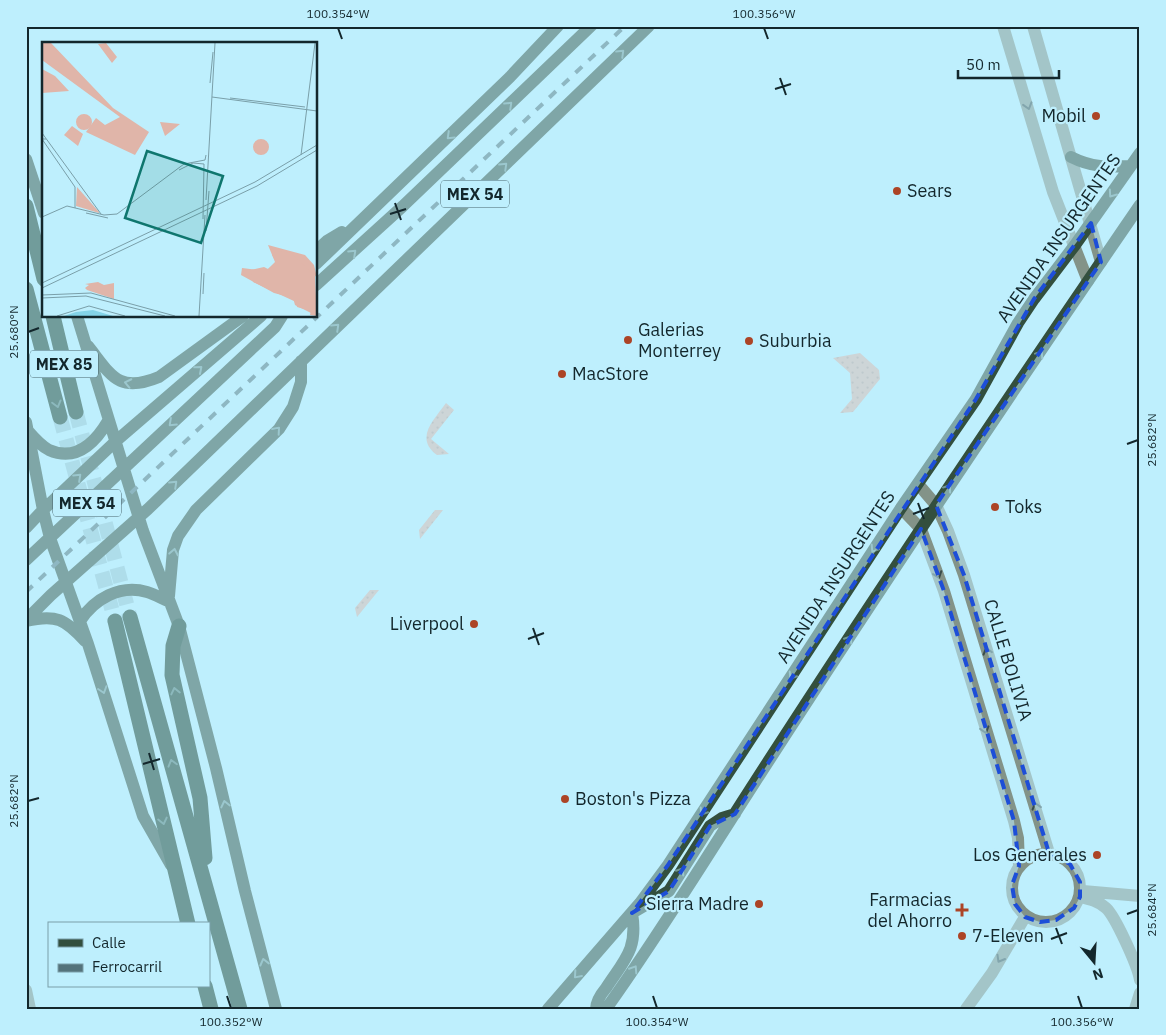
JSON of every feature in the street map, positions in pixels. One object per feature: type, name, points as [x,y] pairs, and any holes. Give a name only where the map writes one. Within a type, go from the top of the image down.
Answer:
[{"type":"highway","points":[[26,206],[42,270]]},
{"type":"highway","name":"MEX 85","points":[[26,289],[60,417]]},
{"type":"highway","name":"MEX 85","points":[[53,318],[76,412]]},
{"type":"highway","points":[[130,617],[240,1009]]},
{"type":"highway","points":[[115,621],[188,922]]},
{"type":"highway","points":[[179,626],[173,646],[172,675],[200,798],[209,894]]},
{"type":"highway","points":[[206,988],[211,1009]]},
{"type":"main road","points":[[318,262],[510,77],[558,26]]},
{"type":"main road","name":"MEX 54","points":[[318,283],[403,206],[591,26]]},
{"type":"main road","name":"MEX 54","points":[[26,621],[65,583],[138,518],[649,26]]},
{"type":"main road","name":"AVENIDA INSURGENTES","points":[[548,1009],[632,912],[668,865],[901,508],[976,399],[1028,307],[1140,154]]},
{"type":"main road","points":[[1071,157],[1084,164],[1095,166],[1131,166]]},
{"type":"main road","points":[[26,159],[42,207]]},
{"type":"main road","points":[[606,1009],[936,505],[1140,205]]},
{"type":"main road","points":[[318,249],[343,231],[360,223]]},
{"type":"main road","points":[[77,318],[108,421],[116,441],[138,518],[179,626],[276,1009]]},
{"type":"main road","points":[[84,342],[112,376],[120,382],[136,385],[159,377],[240,318]]},
{"type":"main road","name":"MEX 54","points":[[26,528],[116,441],[259,318]]},
{"type":"main road","name":"MEX 54","points":[[26,560],[275,327],[281,318]]},
{"type":"main road","points":[[168,601],[173,550],[178,536],[196,510],[279,429],[293,407],[301,382],[301,361]]},
{"type":"main road","points":[[27,435],[48,450],[67,454],[79,451],[96,440],[108,421]]},
{"type":"main road","points":[[27,435],[50,538],[88,644],[143,816],[175,872]]},
{"type":"main road","points":[[80,621],[88,609],[99,599],[114,592],[146,591],[168,601]]},
{"type":"main road","points":[[26,621],[44,617],[62,620],[71,626],[88,644]]},
{"type":"main road","points":[[596,1009],[596,1004],[630,952],[634,942],[632,912],[669,891],[710,826],[722,818],[735,814]]},
{"type":"street","points":[[1004,26],[1053,192],[1088,281]]},
{"type":"street","points":[[1033,26],[1101,262]]},
{"type":"street","name":"CALLE BOLIVIA","points":[[918,484],[936,505],[964,575],[1049,853]]},
{"type":"street","points":[[901,508],[921,529],[944,591],[1014,821],[1018,838],[1019,866],[1012,885],[1012,895],[1015,904],[1025,917],[1040,922],[1056,920],[1065,916],[1074,908],[1080,894],[1080,882],[1076,871],[1059,856],[1049,853],[1029,859],[1019,866]]},
{"type":"street","points":[[1080,894],[1140,896]]},
{"type":"street","points":[[1080,894],[1095,900],[1107,909],[1132,954],[1140,980]]},
{"type":"street","points":[[966,1009],[992,973],[1025,917]]},
{"type":"street","points":[[27,992],[30,1009]]},
{"type":"street","points":[[1135,1009],[1140,994]]},
{"type":"highlighted area","points":[[1091,223],[1101,262],[936,505],[964,575],[1049,853],[1070,864],[1080,882],[1080,897],[1074,908],[1056,920],[1040,922],[1025,917],[1015,904],[1012,885],[1019,866],[1014,821],[944,591],[921,529],[735,814],[710,826],[669,891],[632,913],[668,865],[976,399],[1034,299]]},
{"type":"shaded area","points":[[860,353],[879,370],[880,379],[853,412],[840,413],[852,399],[850,373],[833,358]]},
{"type":"shaded area","points":[[446,403],[454,410],[431,439],[449,454],[437,455],[430,449],[427,442],[428,429]]},
{"type":"shaded area","points":[[435,510],[443,510],[420,539],[419,530]]},
{"type":"shaded area","points":[[370,590],[379,590],[357,617],[355,608]]},
{"type":"tunnel","points":[[76,412],[130,617]]},
{"type":"tunnel","points":[[60,417],[115,621]]},
{"type":"railway","points":[[318,316],[625,26]]},
{"type":"railway","points":[[26,592],[316,318]]},
{"type":"place","name":"Mobil","points":[[1096,116]]},
{"type":"place","name":"Sears","points":[[897,191]]},
{"type":"place","name":"Galerias Monterrey","points":[[628,340]]},
{"type":"place","name":"Suburbia","points":[[749,341]]},
{"type":"place","name":"MacStore","points":[[562,374]]},
{"type":"place","name":"Toks","points":[[995,507]]},
{"type":"place","name":"Liverpool","points":[[474,624]]},
{"type":"place","name":"Boston's Pizza","points":[[565,799]]},
{"type":"place","name":"Los Generales","points":[[1097,855]]},
{"type":"place","name":"Sierra Madre","points":[[759,904]]},
{"type":"place","name":"Farmacias del Ahorro","points":[[962,910]]},
{"type":"place","name":"7-Eleven","points":[[962,936]]}]
